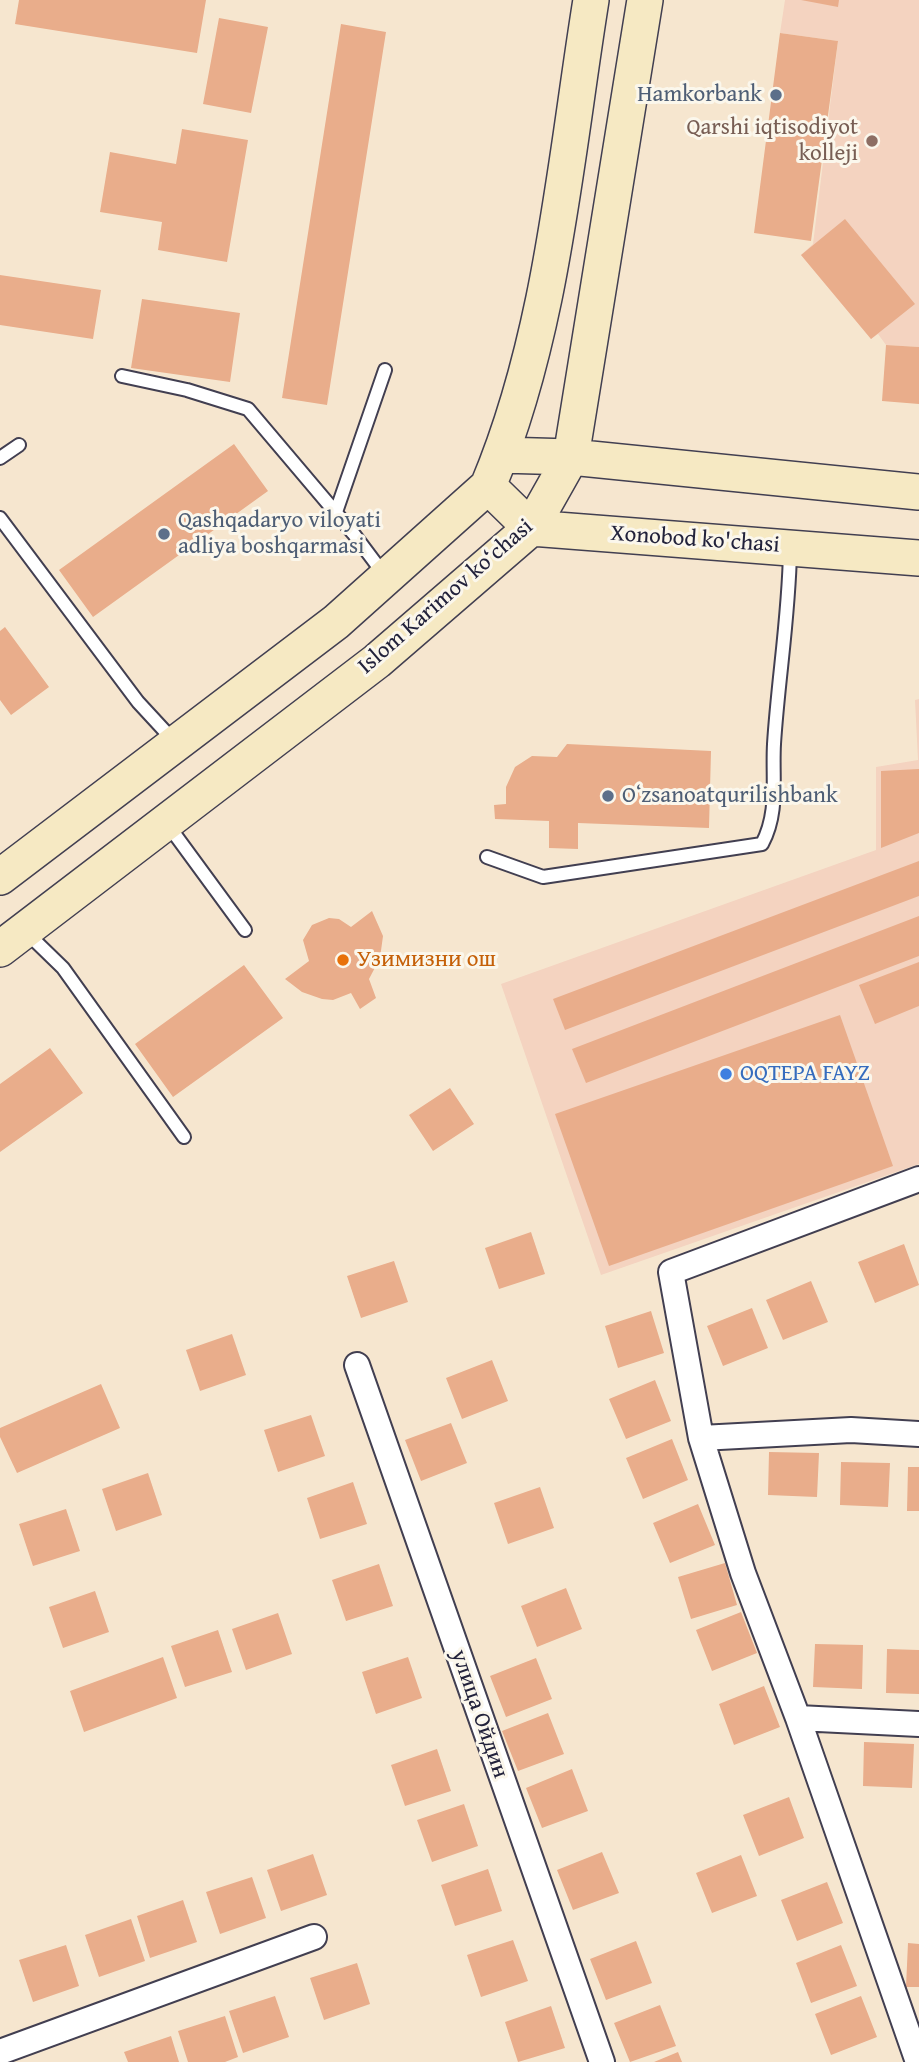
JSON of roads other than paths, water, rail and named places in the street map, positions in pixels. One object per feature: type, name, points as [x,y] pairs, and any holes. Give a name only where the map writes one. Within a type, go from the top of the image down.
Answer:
[{"type":"main road","points":[[0,877],[336,622],[386,577],[494,470],[541,316],[591,0]]},
{"type":"main road","name":"Islom Karimov ko‘chasi","points":[[12,940],[377,661],[531,528],[571,457],[645,0]]},
{"type":"main road","points":[[494,470],[571,457],[919,492]]},
{"type":"main road","points":[[494,470],[531,528]]},
{"type":"main road","name":"Xonobod ko'chasi","points":[[531,528],[919,558]]},
{"type":"street","points":[[918,2062],[911,2017],[743,1573],[701,1438],[671,1272],[919,1179]]},
{"type":"street","name":"улица Ойдин","points":[[357,1365],[602,2062]]},
{"type":"street","points":[[701,1438],[851,1430],[919,1434]]},
{"type":"street","points":[[798,1718],[919,1724]]},
{"type":"street","points":[[0,2052],[314,1937]]},
{"type":"lane","points":[[336,512],[385,370]]},
{"type":"lane","points":[[122,376],[187,390],[248,409],[336,512],[386,577]]},
{"type":"lane","points":[[0,458],[19,445]]},
{"type":"lane","points":[[0,518],[131,693],[176,744]]},
{"type":"lane","points":[[487,857],[543,877],[762,844],[772,824],[774,744],[789,594],[790,547]]},
{"type":"lane","points":[[166,822],[245,930]]},
{"type":"lane","points":[[12,940],[63,968],[184,1137]]},
{"type":"place","name":"Hamkorbank","points":[[776,95]]},
{"type":"place","name":"Qarshi iqtisodiyot kolleji","points":[[872,141]]},
{"type":"place","name":"Qashqadaryo viloyati adliya boshqarmasi","points":[[164,534]]},
{"type":"place","name":"Oʻzsanoatqurilishbank","points":[[608,796]]},
{"type":"place","name":"Узимизни ош","points":[[343,960]]},
{"type":"place","name":"OQTEPA FAYZ","points":[[726,1074]]}]
